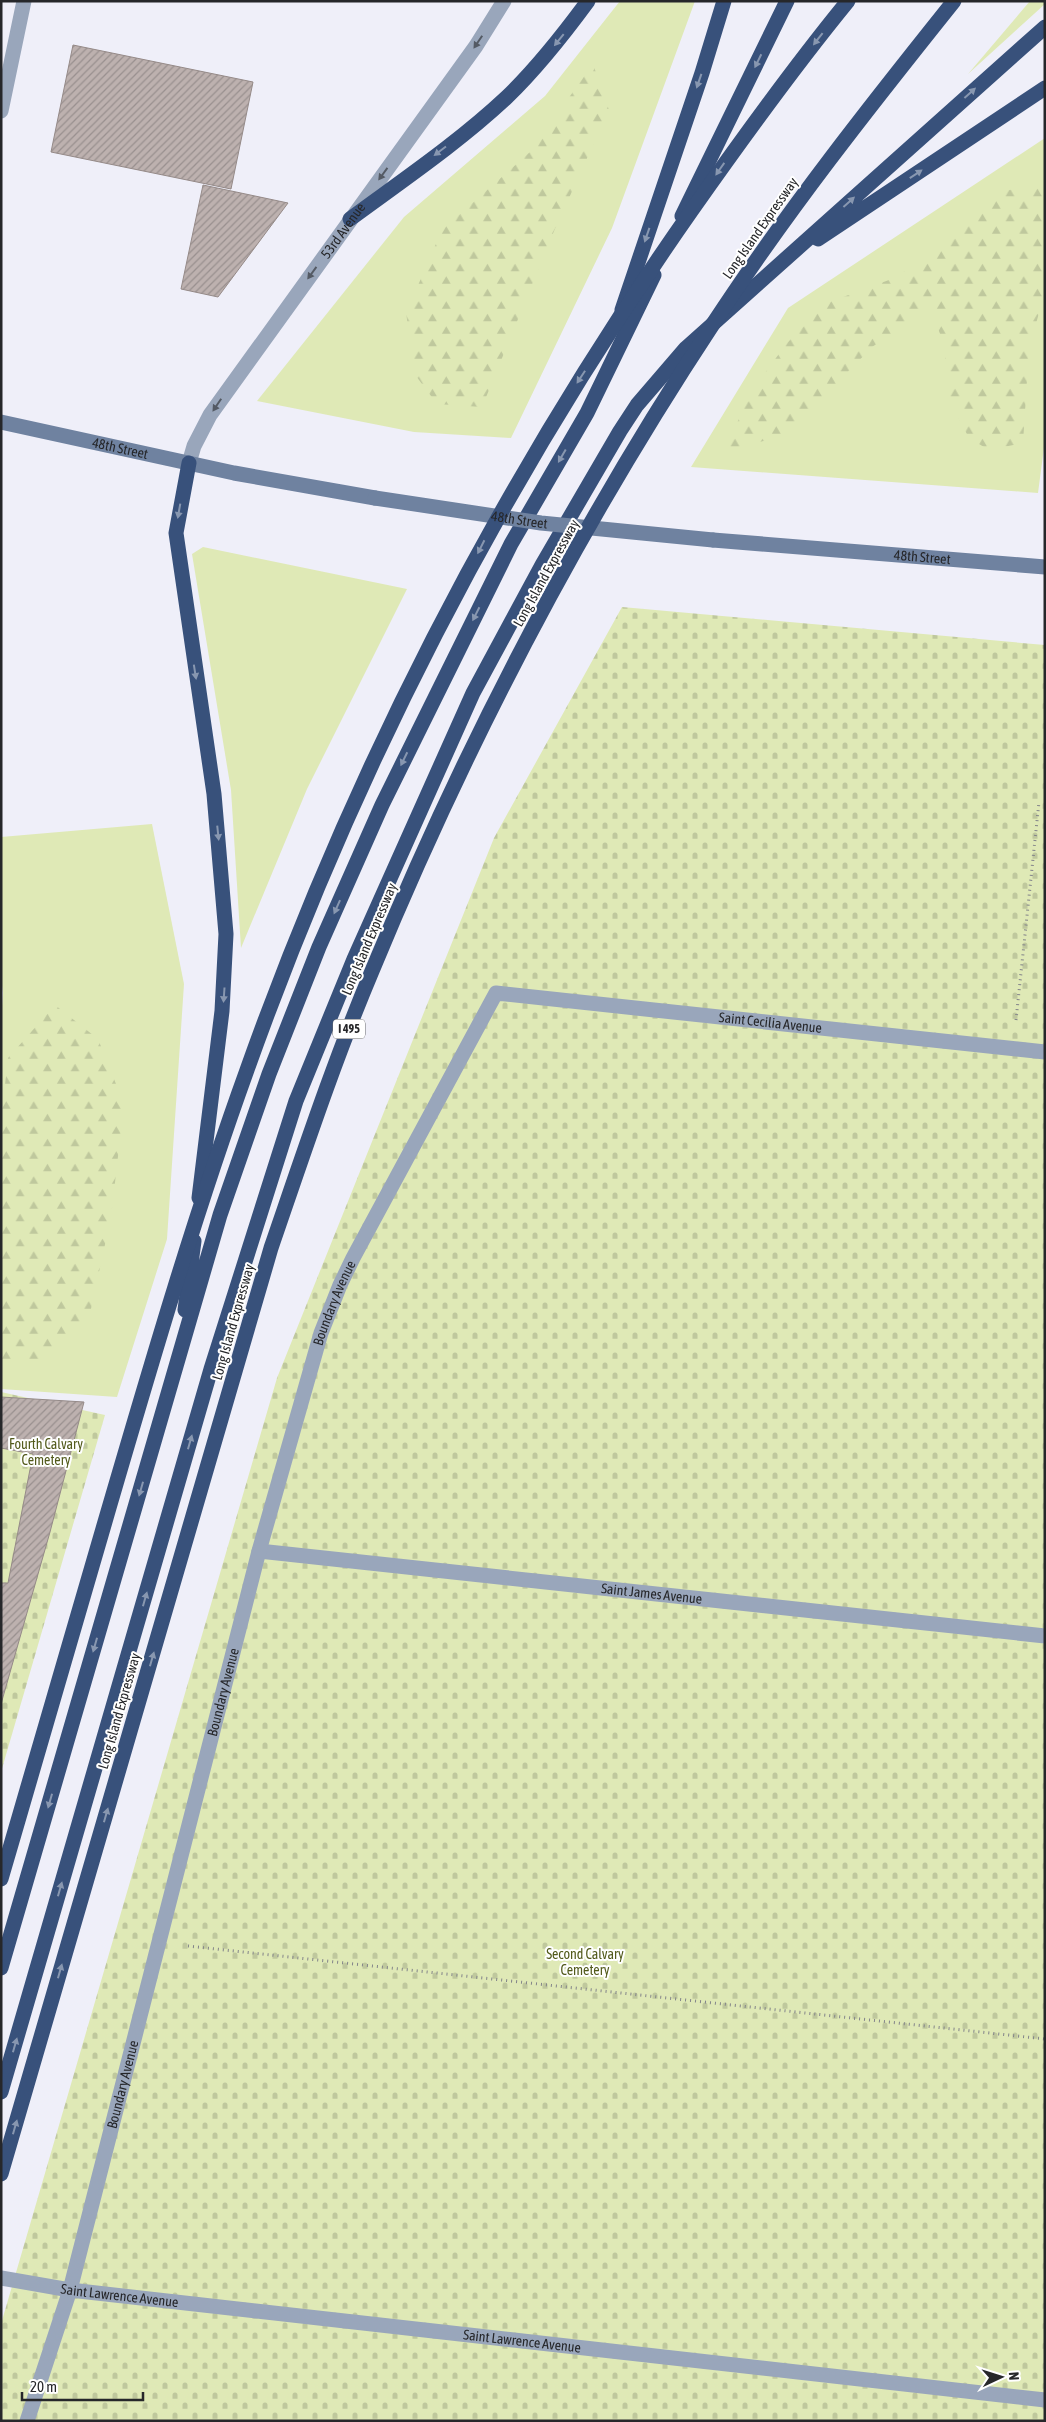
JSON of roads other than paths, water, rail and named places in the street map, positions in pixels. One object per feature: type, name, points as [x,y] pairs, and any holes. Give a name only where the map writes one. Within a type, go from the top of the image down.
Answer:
[{"type":"highway","points":[[350,219],[474,125],[506,97],[540,64],[588,1]]},
{"type":"highway","points":[[587,413],[702,73],[724,1]]},
{"type":"highway","points":[[1,1968],[220,1215],[269,1074],[319,947],[382,804],[444,676],[511,544],[587,413],[786,1]]},
{"type":"highway","points":[[1,1879],[152,1361],[196,1220],[251,1059],[297,940],[365,778],[488,532],[564,404],[647,274],[754,122],[848,1]]},
{"type":"highway","name":"Long Island Expressway","points":[[1,2174],[271,1248],[319,1110],[371,972],[435,828],[494,704],[561,577],[640,440],[713,324],[797,202],[954,1]]},
{"type":"highway","points":[[1,2092],[248,1250],[296,1101],[354,959],[473,693],[542,565],[620,431],[643,398],[686,348],[1045,27]]},
{"type":"highway","points":[[773,269],[1045,88]]},
{"type":"highway","points":[[179,1358],[216,1062],[226,961],[220,856],[214,794],[176,533],[190,463]]},
{"type":"street","points":[[1,111],[24,1]]},
{"type":"street","name":"53rd Avenue","points":[[190,463],[194,446],[210,415],[476,46],[504,1]]},
{"type":"street","name":"48th Street","points":[[1,422],[190,463],[375,498],[541,523],[713,540],[1045,567]]},
{"type":"street","name":"Saint Cecilia Avenue","points":[[496,993],[1045,1052]]},
{"type":"street","name":"Boundary Avenue","points":[[27,2421],[70,2290],[259,1551],[311,1364],[330,1308],[353,1258],[496,993]]},
{"type":"street","name":"Saint James Avenue","points":[[259,1551],[1045,1636]]},
{"type":"street","name":"Saint Lawrence Avenue","points":[[1,2278],[70,2290],[1045,2400]]},
{"type":"park label","name":"Fourth Calvary Cemetery","points":[[46,1452]]},
{"type":"park label","name":"Second Calvary Cemetery","points":[[585,1962]]}]
